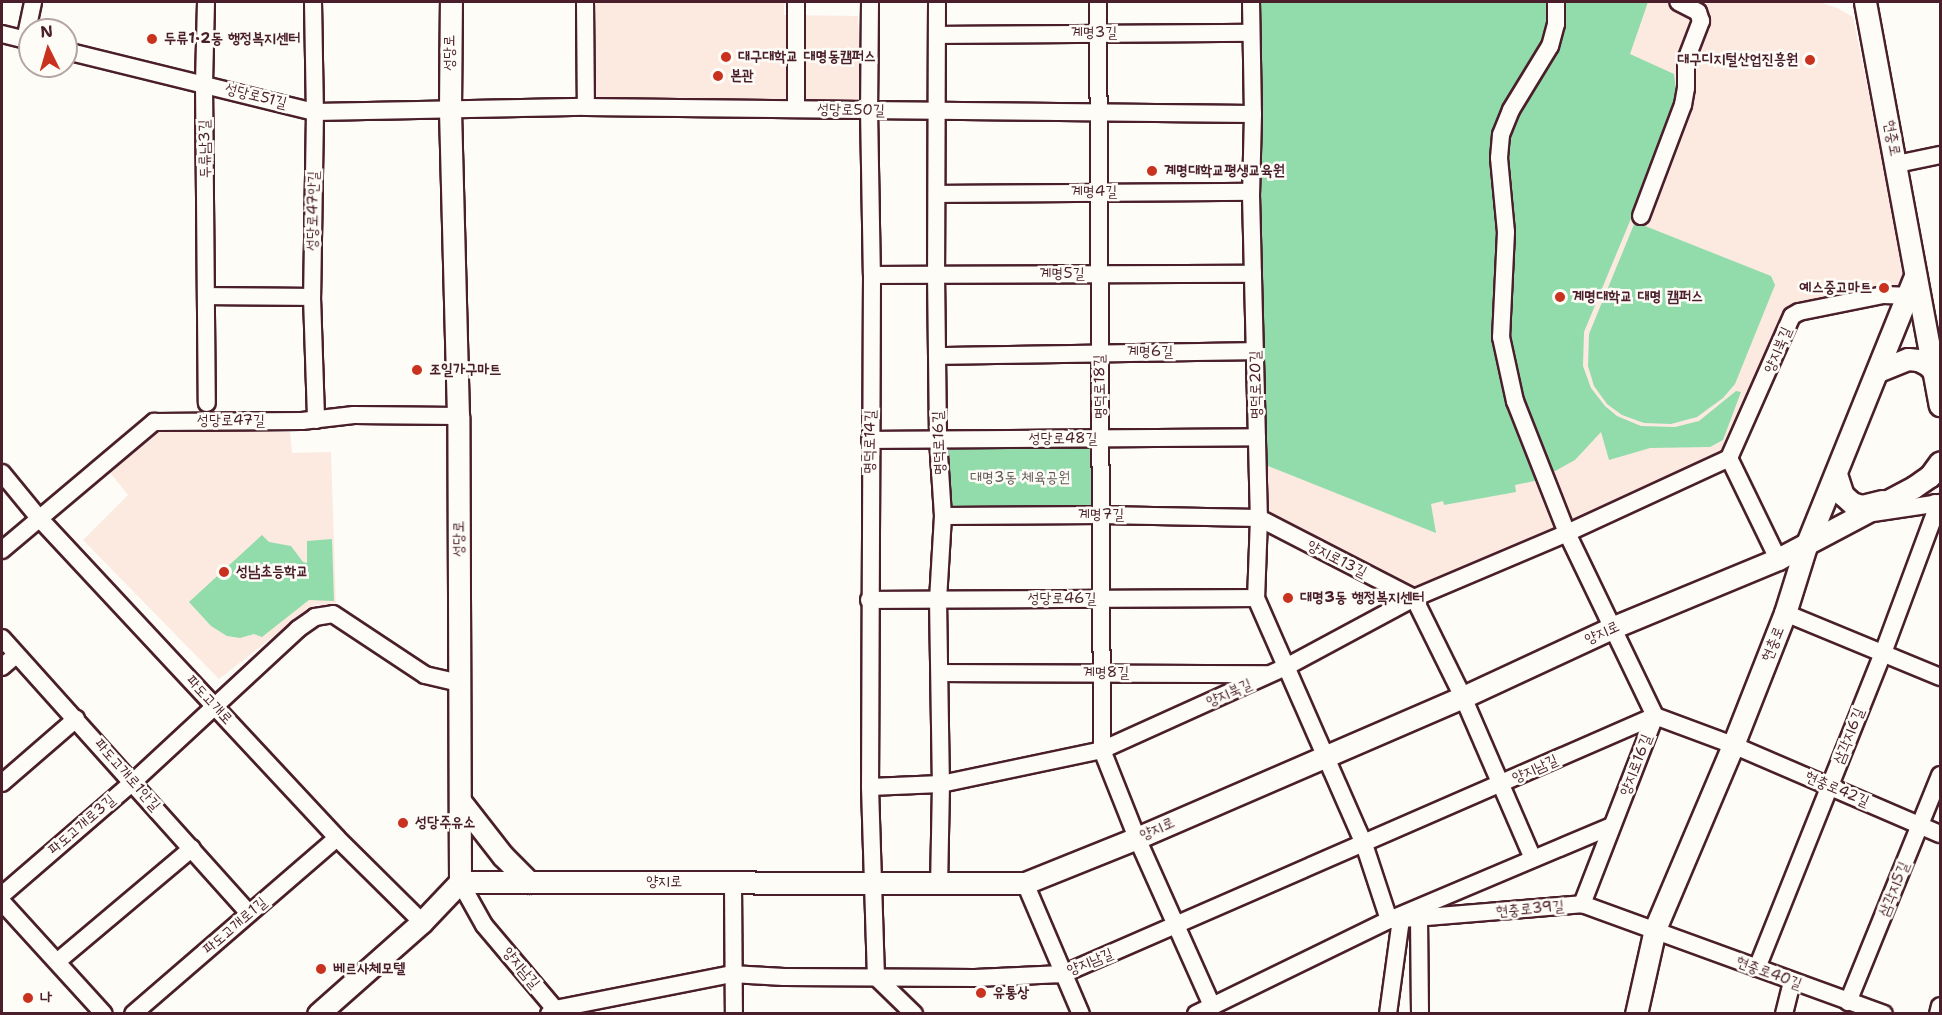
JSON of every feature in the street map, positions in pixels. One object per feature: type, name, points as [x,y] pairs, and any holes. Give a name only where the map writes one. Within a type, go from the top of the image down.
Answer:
[{"type":"main road","name":"성당로","points":[[451,2],[450,110],[458,416],[460,882]]},
{"type":"main road","name":"현충로","points":[[1866,2],[1897,164],[1915,276],[1934,323],[1936,374],[1941,405]]},
{"type":"main road","name":"현충로","points":[[1636,1014],[1654,931],[1733,745],[1785,613],[1806,546],[1915,276]]},
{"type":"main road","points":[[1878,371],[1908,359],[1928,364],[1936,374]]},
{"type":"main road","name":"양지로","points":[[460,882],[1025,883],[1137,838],[1324,755],[1463,697],[1614,627],[1778,559],[1867,514],[1930,476],[1941,462]]},
{"type":"main road","points":[[1836,474],[1843,495],[1852,503],[1862,506],[1890,500]]},
{"type":"main road","points":[[460,801],[503,856],[529,882]]},
{"type":"main road","points":[[318,1014],[422,922],[460,882]]},
{"type":"street","points":[[31,18],[33,2]]},
{"type":"street","name":"두류남3길","points":[[206,2],[204,83],[207,403]]},
{"type":"street","name":"성당로47안길","points":[[313,2],[315,112],[312,297],[316,420]]},
{"type":"street","points":[[585,2],[586,107]]},
{"type":"street","points":[[796,2],[796,109]]},
{"type":"street","name":"명덕로14길","points":[[870,2],[872,275],[870,787],[876,977]]},
{"type":"street","name":"명덕로16길","points":[[937,2],[936,273],[938,439],[943,516],[938,599],[941,784],[939,884]]},
{"type":"street","name":"명덕로18길","points":[[1098,2],[1102,750],[1137,838],[1212,1006]]},
{"type":"street","name":"명덕로20길","points":[[1251,2],[1252,274],[1259,518],[1256,598],[1279,670],[1324,755],[1395,919]]},
{"type":"street","points":[[1556,2],[1556,24],[1550,46],[1511,110],[1501,135],[1499,158],[1506,232],[1500,318],[1501,337],[1515,401],[1568,532],[1614,627]]},
{"type":"street","points":[[1641,216],[1683,105],[1686,88],[1686,60],[1701,21],[1698,12],[1678,2]]},
{"type":"street","name":"계명3길","points":[[938,35],[1250,33]]},
{"type":"street","points":[[2,34],[18,38]]},
{"type":"street","name":"성당로51길","points":[[78,54],[315,112],[450,110]]},
{"type":"street","name":"성당로50길","points":[[450,110],[586,107],[1253,114]]},
{"type":"street","points":[[1897,164],[1941,155]]},
{"type":"street","name":"계명4길","points":[[937,194],[1251,192]]},
{"type":"street","name":"계명5길","points":[[872,275],[936,273],[1252,274]]},
{"type":"street","name":"양지북길","points":[[870,787],[941,784],[1102,750],[1279,670],[1414,598],[1568,532],[1729,458],[1792,316],[1799,312],[1883,295],[1907,296]]},
{"type":"street","points":[[206,296],[312,297]]},
{"type":"street","name":"계명6길","points":[[937,356],[1255,351]]},
{"type":"street","points":[[195,421],[207,403],[224,420]]},
{"type":"street","name":"성당로47길","points":[[2,550],[154,422],[316,420],[354,415],[458,416]]},
{"type":"street","name":"성당로48길","points":[[870,440],[1257,437]]},
{"type":"street","points":[[1729,458],[1778,559]]},
{"type":"street","name":"파도고개로","points":[[2,473],[39,518],[337,838],[422,922]]},
{"type":"street","points":[[1867,514],[1938,503]]},
{"type":"street","name":"삼각지6길","points":[[1757,968],[1883,653],[1938,503]]},
{"type":"street","name":"계명7길","points":[[943,516],[1101,515],[1259,518]]},
{"type":"street","name":"양지로13길","points":[[1259,518],[1414,598]]},
{"type":"street","name":"성당로46길","points":[[869,600],[1256,598]]},
{"type":"street","points":[[1414,598],[1463,697],[1502,783],[1533,860]]},
{"type":"street","points":[[1785,613],[1941,676]]},
{"type":"street","name":"파도고개로3길","points":[[2,895],[133,782],[298,629],[325,614],[333,614],[425,675],[459,683]]},
{"type":"street","name":"양지로16길","points":[[1582,904],[1655,716],[1614,627]]},
{"type":"street","name":"파도고개로1안길","points":[[2,638],[249,914]]},
{"type":"street","points":[[2,667],[16,655]]},
{"type":"street","name":"계명8길","points":[[940,673],[1279,670]]},
{"type":"street","points":[[1655,716],[1733,745]]},
{"type":"street","name":"양지남길","points":[[460,882],[484,925],[552,1011],[731,974],[975,978],[1063,974],[1655,716]]},
{"type":"street","points":[[2,783],[76,719]]},
{"type":"street","name":"현충로42길","points":[[1733,745],[1941,834]]},
{"type":"street","name":"삼각지5길","points":[[1848,1002],[1941,775]]},
{"type":"street","name":"현충로39길","points":[[1196,1014],[1395,919],[1612,826]]},
{"type":"street","name":"파도고개로1길","points":[[133,1014],[337,838]]},
{"type":"street","points":[[58,961],[192,848]]},
{"type":"street","points":[[733,883],[731,974],[734,1014]]},
{"type":"street","points":[[1025,883],[1081,1014]]},
{"type":"street","points":[[2,902],[104,1014]]},
{"type":"street","name":"현충로39길","points":[[1395,919],[1582,904],[1654,931]]},
{"type":"street","points":[[1419,917],[1420,1014]]},
{"type":"street","points":[[1388,1014],[1395,919]]},
{"type":"street","name":"현충로40길","points":[[1654,931],[1884,1014]]},
{"type":"street","points":[[876,977],[914,1014]]},
{"type":"street","points":[[1784,1014],[1792,981]]},
{"type":"street","points":[[1938,1014],[1941,1006]]},
{"type":"shaded area","name":"대구대학교 대명동캠퍼스","points":[[592,2],[784,2],[784,15],[858,16],[861,102],[592,98]]},
{"type":"shaded area","name":"계명대학교 대명 캠퍼스","points":[[1255,2],[1819,2],[1837,8],[1853,17],[1907,283],[1905,287],[1790,308],[1721,458],[1422,588],[1411,588],[1265,513]]},
{"type":"shaded area","name":"성남초등학교","points":[[155,430],[290,432],[292,453],[331,452],[336,604],[314,605],[219,679],[83,540],[128,495],[108,470]]},
{"type":"green space","name":"계명대학교 대명 캠퍼스","points":[[1251,2],[1648,2],[1630,54],[1674,74],[1678,105],[1584,332],[1583,366],[1591,388],[1605,406],[1617,416],[1641,426],[1675,427],[1699,421],[1736,391],[1741,392],[1723,440],[1710,447],[1650,448],[1609,460],[1601,432],[1575,460],[1539,480],[1515,485],[1516,492],[1444,505],[1443,501],[1431,504],[1436,533],[1258,462]]},
{"type":"green space","points":[[1635,222],[1771,276],[1775,285],[1735,384],[1723,398],[1697,417],[1671,424],[1644,423],[1622,415],[1607,404],[1594,386],[1588,366],[1589,334]]},
{"type":"green space","name":"대명3동 체육공원","points":[[938,439],[1101,439],[1101,516],[938,516]]},
{"type":"green space","points":[[262,535],[269,542],[291,546],[303,562],[307,563],[307,541],[332,539],[334,601],[309,600],[262,637],[254,634],[240,638],[227,636],[211,626],[189,602]]},
{"type":"place","name":"두류1·2동 행정복지센터","points":[[152,39]]},
{"type":"place","name":"대구대학교 대명동캠퍼스","points":[[726,57]]},
{"type":"place","name":"대구디지털산업진흥원","points":[[1810,60]]},
{"type":"place","name":"본관","points":[[718,76]]},
{"type":"place","name":"계명대학교평생교육원","points":[[1152,171]]},
{"type":"place","name":"예스중고마트","points":[[1884,288]]},
{"type":"place","name":"계명대학교 대명 캠퍼스","points":[[1560,297]]},
{"type":"place","name":"조일가구마트","points":[[417,370]]},
{"type":"place","name":"성남초등학교","points":[[224,572]]},
{"type":"place","name":"대명3동 행정복지센터","points":[[1288,598]]},
{"type":"place","name":"성당주유소","points":[[403,823]]},
{"type":"place","name":"베르사체모텔","points":[[321,969]]},
{"type":"place","name":"유통상","points":[[981,993]]},
{"type":"place","name":"나","points":[[28,998]]}]
